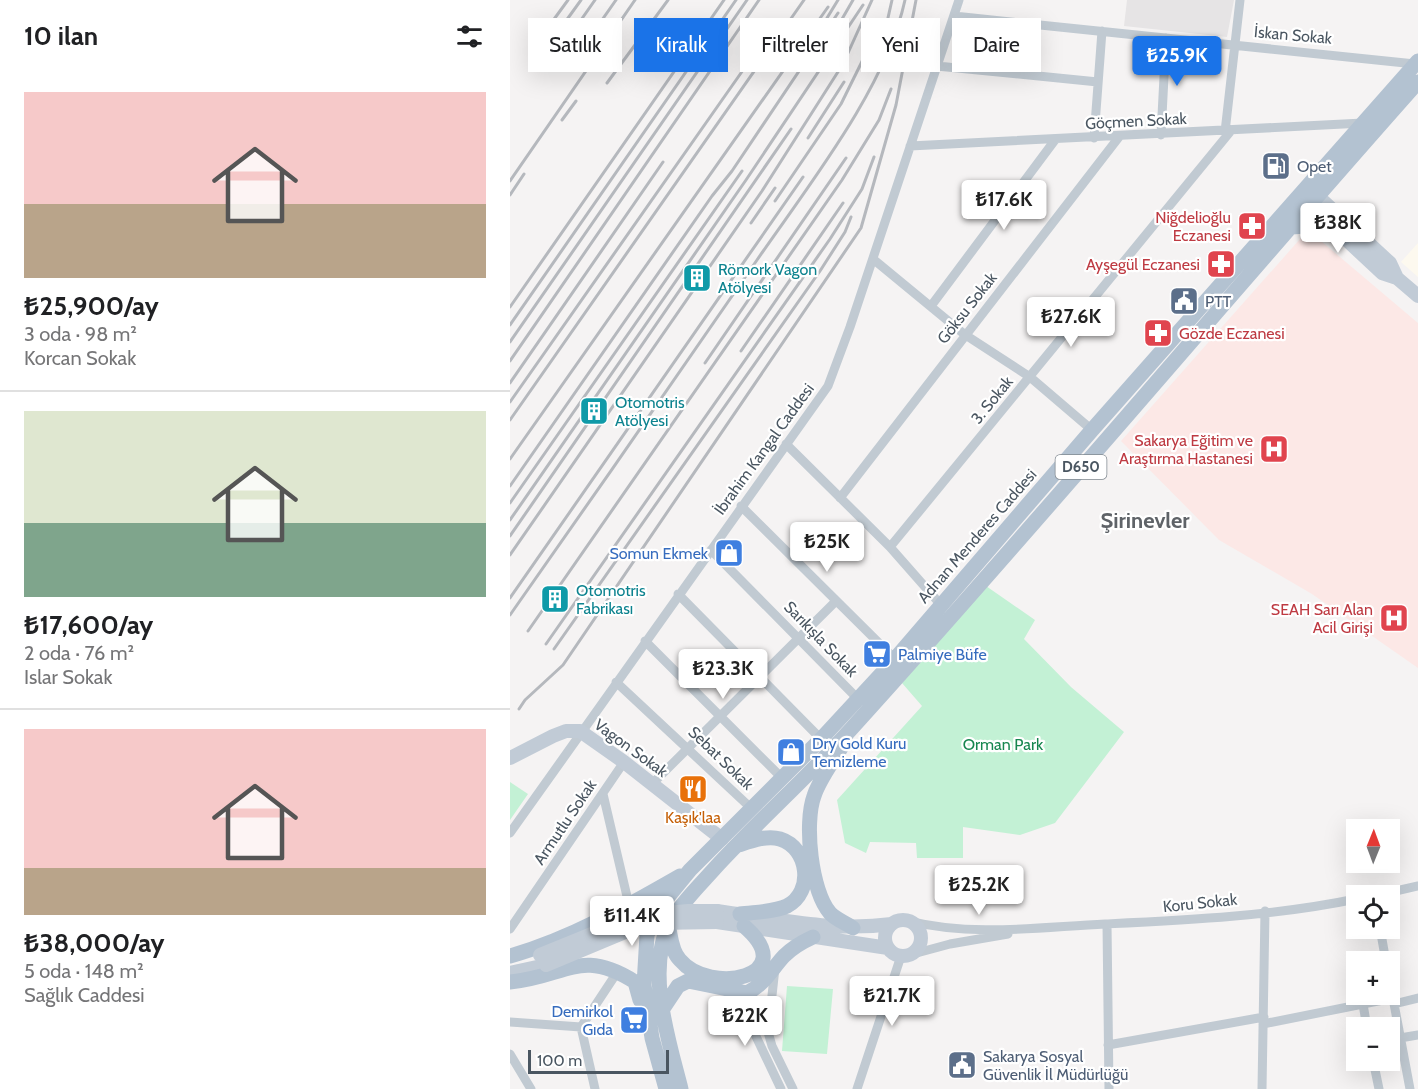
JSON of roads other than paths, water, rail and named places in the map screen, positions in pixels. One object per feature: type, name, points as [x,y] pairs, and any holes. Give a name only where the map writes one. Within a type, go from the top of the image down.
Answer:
[{"type":"main road","name":"Adnan Menderes Caddesi","points":[[729,842],[752,808],[858,699],[1092,430],[1309,196],[1363,123],[1417,63]]},
{"type":"main road","name":"Adnan Menderes Caddesi","points":[[729,842],[851,729],[1292,227],[1309,196],[1340,172],[1418,82]]},
{"type":"main road","points":[[1340,172],[1329,196],[1341,217]]},
{"type":"main road","points":[[1309,196],[1341,217],[1390,263],[1397,278]]},
{"type":"main road","points":[[1309,196],[1344,238],[1382,273],[1397,278],[1418,296]]},
{"type":"main road","points":[[1292,227],[1318,225],[1344,238]]},
{"type":"main road","points":[[851,729],[814,795],[809,818],[809,843],[819,891],[830,913],[853,928]]},
{"type":"main road","name":"Vagon Sokak","points":[[510,758],[566,731],[580,732],[624,762],[729,842]]},
{"type":"main road","points":[[510,956],[535,949],[629,905],[690,870],[729,842],[761,838],[779,839],[794,846],[804,860],[805,880],[801,893],[787,906],[742,920]]},
{"type":"main road","name":"D650","points":[[681,1089],[662,1010],[662,948],[669,926],[729,842]]},
{"type":"main road","points":[[652,1038],[644,985],[647,935],[659,908],[690,870]]},
{"type":"main road","points":[[510,973],[543,960],[657,924],[717,916],[817,927],[853,928],[909,921],[919,928],[922,939],[917,950],[907,955],[888,948],[813,937],[742,920]]},
{"type":"main road","points":[[669,926],[675,953],[681,962],[709,975],[728,979],[747,976],[759,968],[763,962],[761,945],[742,920]]},
{"type":"main road","points":[[888,948],[885,934],[892,924]]},
{"type":"main road","points":[[662,1010],[678,986],[688,981],[747,993],[762,985],[796,945],[813,937]]},
{"type":"main road","points":[[510,956],[543,960]]},
{"type":"main road","points":[[510,982],[532,980],[586,964],[603,965],[635,982],[666,1089]]},
{"type":"street","name":"İbrahim Kangal Caddesi","points":[[940,57],[959,0]]},
{"type":"street","points":[[1227,132],[1240,0]]},
{"type":"street","name":"İskan Sokak","points":[[954,16],[1417,63]]},
{"type":"street","points":[[1094,138],[1102,31]]},
{"type":"street","points":[[1161,135],[1166,38]]},
{"type":"street","points":[[940,66],[1098,82]]},
{"type":"street","name":"İbrahim Kangal Caddesi","points":[[510,833],[828,386],[935,72]]},
{"type":"street","name":"Göçmen Sokak","points":[[910,146],[1227,132],[1363,123]]},
{"type":"street","name":"3. Sokak","points":[[890,547],[1227,132]]},
{"type":"street","name":"Göksu Sokak","points":[[840,498],[964,334],[1119,137]]},
{"type":"street","points":[[932,306],[1055,140]]},
{"type":"street","points":[[873,259],[964,334],[1030,377],[1092,430]]},
{"type":"street","points":[[786,444],[890,547],[941,605]]},
{"type":"street","points":[[741,506],[895,658]]},
{"type":"street","name":"Sarıkışla Sokak","points":[[711,550],[858,699]]},
{"type":"street","points":[[678,594],[821,739]]},
{"type":"street","points":[[652,784],[836,601]]},
{"type":"street","points":[[645,641],[782,778]]},
{"type":"street","name":"Sebat Sokak","points":[[616,682],[752,808]]},
{"type":"street","name":"Armutlu Sokak","points":[[510,929],[624,762]]},
{"type":"street","points":[[603,794],[629,905]]},
{"type":"street","points":[[1400,890],[1418,886]]},
{"type":"street","name":"Koru Sokak","points":[[1046,927],[1162,922],[1346,900]]},
{"type":"street","points":[[1262,1089],[1264,911]]},
{"type":"street","points":[[909,921],[935,927],[974,930],[1046,927]]},
{"type":"street","points":[[1107,924],[1109,1089]]},
{"type":"street","points":[[857,1089],[907,955],[950,944],[1046,927]]},
{"type":"street","points":[[775,968],[768,1032],[772,1046],[793,1089]]},
{"type":"street","points":[[595,1089],[581,1027],[618,972]]},
{"type":"street","points":[[747,993],[752,1028],[781,1089]]},
{"type":"street","points":[[1400,1000],[1418,998]]},
{"type":"street","points":[[1108,1044],[1357,1005]]},
{"type":"street","points":[[510,1022],[581,1027]]},
{"type":"street","points":[[1410,1089],[1400,1038],[1418,1035]]},
{"type":"street","points":[[510,1054],[531,1089]]},
{"type":"street","points":[[1375,1071],[1379,1089]]},
{"type":"railway","points":[[555,18],[568,0]]},
{"type":"railway","points":[[568,18],[581,0]]},
{"type":"railway","points":[[582,18],[595,0]]},
{"type":"railway","points":[[603,18],[616,0]]},
{"type":"railway","points":[[510,181],[635,0]]},
{"type":"railway","points":[[607,83],[668,0]]},
{"type":"railway","points":[[510,307],[724,0]]},
{"type":"railway","points":[[510,325],[736,0]]},
{"type":"railway","points":[[510,342],[747,0]]},
{"type":"railway","points":[[510,361],[759,0]]},
{"type":"railway","points":[[510,420],[804,0]]},
{"type":"railway","points":[[827,18],[838,0]]},
{"type":"railway","points":[[843,18],[853,0]]},
{"type":"railway","points":[[510,555],[762,191],[843,64],[872,0]]},
{"type":"railway","points":[[888,18],[892,0]]},
{"type":"railway","points":[[510,615],[843,135],[881,67],[905,0]]},
{"type":"railway","points":[[519,709],[525,700],[563,665],[861,228],[896,105],[916,0]]},
{"type":"railway","points":[[510,520],[746,180],[863,5]]},
{"type":"railway","points":[[510,459],[828,7]]},
{"type":"railway","points":[[510,486],[712,196],[732,171],[838,13]]},
{"type":"railway","points":[[775,201],[841,104],[861,64]]},
{"type":"railway","points":[[510,402],[742,72]]},
{"type":"railway","points":[[808,138],[844,82]]},
{"type":"railway","points":[[528,631],[842,180],[879,120],[891,89]]},
{"type":"railway","points":[[562,120],[576,101]]},
{"type":"railway","points":[[510,536],[791,129]]},
{"type":"railway","points":[[546,644],[830,239],[862,189],[874,157]]},
{"type":"railway","points":[[705,363],[846,158]]},
{"type":"railway","points":[[510,383],[663,162]]},
{"type":"railway","points":[[510,503],[742,171]]},
{"type":"railway","points":[[510,195],[524,174]]},
{"type":"railway","points":[[510,598],[803,177]]},
{"type":"railway","points":[[751,223],[775,188]]},
{"type":"railway","points":[[741,351],[843,203]]},
{"type":"railway","points":[[554,649],[820,271],[845,232],[851,217]]},
{"type":"place","name":"Opet","points":[[1276,166]]},
{"type":"place","name":"Niğdelioğlu Eczanesi","points":[[1252,226]]},
{"type":"place","name":"Ayşegül Eczanesi","points":[[1221,264]]},
{"type":"place","name":"Römork Vagon Atölyesi","points":[[697,278]]},
{"type":"place","name":"PTT","points":[[1184,301]]},
{"type":"place","name":"Gözde Eczanesi","points":[[1158,333]]},
{"type":"place","name":"Otomotris Atölyesi","points":[[594,411]]},
{"type":"place","name":"Sakarya Eğitim ve Araştırma Hastanesi","points":[[1274,449]]},
{"type":"place","name":"Somun Ekmek","points":[[729,553]]},
{"type":"place","name":"Otomotris Fabrikası","points":[[555,599]]},
{"type":"place","name":"SEAH Sarı Alan Acil Girişi","points":[[1394,618]]},
{"type":"place","name":"Palmiye Büfe","points":[[877,654]]},
{"type":"place","name":"Dry Gold Kuru Temizleme","points":[[791,752]]},
{"type":"place","name":"Kaşık'laa","points":[[693,789]]},
{"type":"place","name":"Demirkol Gıda","points":[[634,1020]]},
{"type":"place","name":"Sakarya Sosyal Güvenlik İl Müdürlüğü","points":[[962,1065]]},
{"type":"district","name":"Şirinevler","points":[[1145,520]]},
{"type":"park label","name":"Orman Park","points":[[1003,744]]}]
